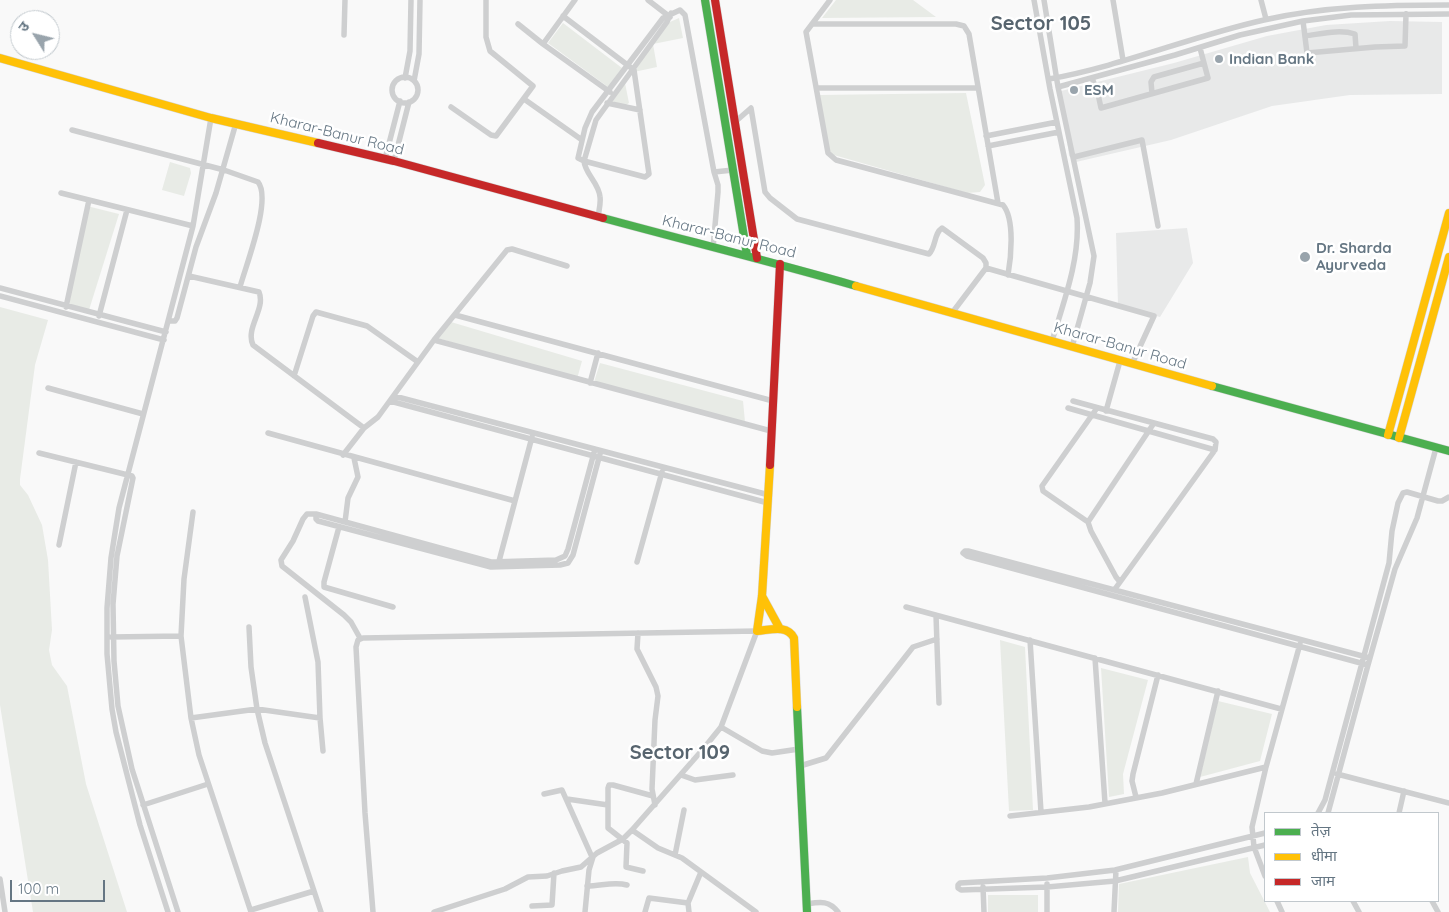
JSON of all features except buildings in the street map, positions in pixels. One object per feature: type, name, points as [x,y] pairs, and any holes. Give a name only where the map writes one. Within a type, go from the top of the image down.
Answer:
[{"type":"main road","points":[[705,0],[747,255]]},
{"type":"main road","points":[[715,0],[757,258]]},
{"type":"main road","name":"Kharar-Banur Road","points":[[0,58],[211,118],[394,161],[713,248],[747,255],[1120,361],[1449,451]]},
{"type":"main road","points":[[1388,435],[1449,212]]},
{"type":"main road","points":[[1399,438],[1449,257]]},
{"type":"main road","points":[[780,264],[762,596],[757,631],[787,630],[791,632],[794,638],[806,908]]},
{"type":"main road","points":[[762,596],[780,629]]},
{"type":"street","points":[[344,0],[344,36]]},
{"type":"street","points":[[405,78],[410,51],[411,0]]},
{"type":"street","points":[[414,81],[419,54],[420,0]]},
{"type":"street","points":[[451,107],[491,136],[496,136],[532,89],[532,84],[494,56],[487,44],[486,0]]},
{"type":"street","points":[[543,44],[575,0]]},
{"type":"street","points":[[648,0],[669,15]]},
{"type":"street","points":[[830,0],[806,32],[828,153],[832,158],[1003,205],[1006,210],[1011,237],[1008,275]]},
{"type":"street","points":[[1034,0],[1078,228],[1077,246],[1067,291],[1052,341]]},
{"type":"street","points":[[1044,0],[1056,78],[1094,256],[1092,274],[1072,347]]},
{"type":"street","points":[[1113,0],[1123,60]]},
{"type":"street","points":[[1261,0],[1266,19]]},
{"type":"street","points":[[1049,79],[1266,19],[1385,3],[1449,5]]},
{"type":"street","points":[[563,16],[630,67],[640,110],[650,171],[648,176],[643,177],[578,158],[582,140],[590,116],[611,93],[630,67],[669,15],[680,10],[685,15],[718,185],[713,248]]},
{"type":"street","points":[[1303,21],[1307,53],[1405,46],[1406,14]]},
{"type":"street","points":[[1058,87],[1200,48],[1240,35],[1303,21],[1351,15],[1449,14]]},
{"type":"street","points":[[518,24],[611,93]]},
{"type":"street","points":[[812,24],[961,24],[967,29],[998,203]]},
{"type":"street","points":[[1305,36],[1350,32],[1355,34],[1356,48]]},
{"type":"street","points":[[1092,78],[1098,94],[1100,108],[1152,94],[1208,78],[1200,48]]},
{"type":"street","points":[[1152,94],[1151,82],[1154,77],[1204,62]]},
{"type":"street","points":[[394,161],[409,102],[417,96],[418,91],[414,81],[405,78],[396,82],[393,89],[395,97],[400,101],[409,102]]},
{"type":"street","points":[[817,88],[978,88]]},
{"type":"street","points":[[598,216],[599,191],[584,161],[596,120],[611,93]]},
{"type":"street","points":[[524,100],[582,140]]},
{"type":"street","points":[[385,159],[400,101]]},
{"type":"street","points":[[607,103],[640,110]]},
{"type":"street","points":[[735,122],[751,108],[765,192],[792,216],[929,254],[932,251],[938,231],[942,228],[983,258],[986,268],[952,313]]},
{"type":"street","points":[[168,912],[140,825],[112,709],[107,637],[109,582],[114,530],[126,474],[164,340],[193,226],[211,118]]},
{"type":"street","points":[[986,136],[1057,122]]},
{"type":"street","points":[[169,321],[175,321],[177,318],[196,248],[224,170],[236,123]]},
{"type":"street","points":[[72,130],[224,170],[254,180],[260,185],[261,216],[240,287]]},
{"type":"street","points":[[988,146],[1059,132]]},
{"type":"street","points":[[1074,157],[1142,140],[1158,226]]},
{"type":"street","points":[[714,172],[733,170]]},
{"type":"street","points":[[61,193],[193,226]]},
{"type":"street","points":[[66,307],[89,200]]},
{"type":"street","points":[[99,316],[127,210]]},
{"type":"street","points":[[344,455],[364,428],[375,421],[434,340],[509,249],[567,266]]},
{"type":"street","points":[[986,268],[1154,316],[1132,364]]},
{"type":"street","points":[[188,276],[256,290],[260,295],[250,338],[253,345],[364,428]]},
{"type":"street","points":[[0,288],[99,316],[166,332]]},
{"type":"street","points":[[0,296],[164,340]]},
{"type":"street","points":[[294,376],[313,316],[316,312],[367,326],[418,362]]},
{"type":"street","points":[[455,315],[773,401]]},
{"type":"street","points":[[434,340],[771,431]]},
{"type":"street","points":[[590,383],[598,353]]},
{"type":"street","points":[[1106,410],[1120,361]]},
{"type":"street","points":[[48,388],[144,414]]},
{"type":"street","points":[[392,398],[597,453],[663,467],[768,499]]},
{"type":"street","points":[[1073,401],[1214,440],[1216,444],[1215,450],[1115,589]]},
{"type":"street","points":[[1068,408],[1215,450]]},
{"type":"street","points":[[1097,408],[1042,486],[1043,491],[1088,522],[1116,578],[1120,582]]},
{"type":"street","points":[[1088,522],[1154,424]]},
{"type":"street","points":[[268,433],[354,458],[515,500]]},
{"type":"street","points":[[498,565],[532,436]]},
{"type":"street","points":[[1319,812],[1326,800],[1335,773],[1367,657],[1395,569],[1416,523],[1436,448]]},
{"type":"street","points":[[39,453],[133,476],[117,556],[113,604],[114,662],[118,706],[124,739],[143,805],[178,912]]},
{"type":"street","points":[[597,453],[661,474],[768,499]]},
{"type":"street","points":[[316,514],[317,520],[339,527],[498,565],[560,565],[568,562],[573,555],[597,453]]},
{"type":"street","points":[[345,522],[348,498],[358,477],[354,458]]},
{"type":"street","points":[[59,545],[76,462]]},
{"type":"street","points":[[637,562],[663,467]]},
{"type":"street","points":[[1367,657],[1389,563],[1392,531],[1398,502],[1403,493],[1407,492],[1442,501],[1449,497]]},
{"type":"street","points":[[193,512],[184,579],[182,636],[191,718],[199,756],[251,911],[314,891]]},
{"type":"street","points":[[360,638],[351,622],[344,615],[282,566],[281,560],[305,516],[310,513],[498,565]]},
{"type":"street","points":[[339,527],[324,587],[393,606]]},
{"type":"street","points":[[1365,664],[1051,576],[968,551],[964,553],[967,556],[1051,576],[1115,589],[1367,657]]},
{"type":"street","points":[[305,598],[318,662],[323,750]]},
{"type":"street","points":[[906,607],[1281,709]]},
{"type":"street","points":[[936,616],[939,703]]},
{"type":"street","points":[[249,627],[251,667],[257,709],[274,770],[321,912]]},
{"type":"street","points":[[360,638],[757,631],[720,727],[681,775],[623,839],[593,856],[581,867],[546,876],[528,877],[506,889],[434,912]]},
{"type":"street","points":[[638,633],[637,649],[656,686],[658,696],[654,720],[653,796],[655,805]]},
{"type":"street","points":[[107,637],[182,636]]},
{"type":"street","points":[[360,638],[356,648],[365,813],[373,912]]},
{"type":"street","points":[[1264,873],[1254,847],[1252,827],[1281,709],[1301,639]]},
{"type":"street","points":[[800,766],[826,758],[913,647],[937,640]]},
{"type":"street","points":[[1030,640],[1041,812]]},
{"type":"street","points":[[1095,658],[1105,803]]},
{"type":"street","points":[[1136,797],[1132,781],[1133,774],[1158,675]]},
{"type":"street","points":[[1196,784],[1218,691]]},
{"type":"street","points":[[191,718],[257,709],[320,718]]},
{"type":"street","points":[[720,727],[762,751],[772,753],[799,749]]},
{"type":"street","points":[[1010,816],[1105,803],[1266,767]]},
{"type":"street","points":[[1335,773],[1449,803]]},
{"type":"street","points":[[1328,812],[1335,773]]},
{"type":"street","points":[[681,775],[695,780],[733,775]]},
{"type":"street","points":[[143,805],[208,784]]},
{"type":"street","points":[[643,871],[626,867],[628,846],[623,839],[608,828],[608,788],[611,785],[653,796]]},
{"type":"street","points":[[544,794],[560,789],[564,792],[593,856],[589,870],[585,912]]},
{"type":"street","points":[[1399,812],[1404,791]]},
{"type":"street","points":[[566,800],[608,805]]},
{"type":"street","points":[[675,855],[684,810]]},
{"type":"street","points":[[632,830],[658,848],[675,855],[701,872],[756,912]]},
{"type":"street","points":[[1264,833],[1116,870],[1047,878],[960,883],[958,888],[961,890],[1047,887],[1115,881],[1264,844]]},
{"type":"street","points":[[1114,912],[1116,870]]},
{"type":"street","points":[[689,912],[688,903],[701,872]]},
{"type":"street","points":[[532,906],[552,905],[554,874]]},
{"type":"street","points":[[1047,878],[1047,912]]},
{"type":"street","points":[[0,879],[5,912]]},
{"type":"street","points":[[983,881],[984,912]]},
{"type":"street","points":[[587,886],[601,886],[612,883],[627,885]]},
{"type":"street","points":[[645,912],[650,898],[688,903]]},
{"type":"street","points":[[806,908],[820,902],[827,902],[838,912]]},
{"type":"shaded area","points":[[836,0],[913,0],[936,17],[822,18]]},
{"type":"shaded area","points":[[679,18],[683,38],[653,44],[657,67],[634,72],[665,26]]},
{"type":"shaded area","points":[[1390,21],[1442,22],[1442,94],[1350,95],[1272,106],[1171,140],[1076,162],[1069,156],[1061,91],[1174,63],[1267,36],[1326,25]]},
{"type":"shaded area","points":[[563,23],[622,68],[608,87],[548,43]]},
{"type":"shaded area","points":[[625,83],[629,103],[626,105],[612,102]]},
{"type":"shaded area","points":[[966,93],[985,185],[980,192],[967,193],[827,153],[820,95]]},
{"type":"shaded area","points":[[170,162],[190,168],[191,173],[184,196],[162,190]]},
{"type":"shaded area","points":[[87,206],[119,214],[89,310],[69,305]]},
{"type":"shaded area","points":[[1187,228],[1193,263],[1160,317],[1118,305],[1116,233]]},
{"type":"shaded area","points":[[0,307],[48,320],[35,365],[20,485],[28,495],[42,525],[48,560],[52,630],[49,650],[52,665],[67,686],[86,784],[127,912],[33,912],[0,705]]},
{"type":"shaded area","points":[[451,322],[582,361],[577,379],[437,338]]},
{"type":"shaded area","points":[[600,363],[743,401],[745,422],[594,382]]},
{"type":"shaded area","points":[[1000,640],[1025,647],[1033,810],[1009,811]]},
{"type":"shaded area","points":[[1101,668],[1148,680],[1123,774],[1124,794],[1109,797]]},
{"type":"shaded area","points":[[1218,701],[1272,714],[1260,761],[1200,777]]},
{"type":"shaded area","points":[[1248,857],[1250,873],[1270,912],[1118,912],[1119,884]]},
{"type":"shaded area","points":[[988,895],[1038,895],[1038,912],[988,912]]},
{"type":"traffic: fast","points":[[705,0],[747,255]]},
{"type":"traffic: fast","points":[[603,218],[856,286]]},
{"type":"traffic: fast","points":[[1212,386],[1449,451]]},
{"type":"traffic: fast","points":[[797,707],[807,912]]},
{"type":"traffic: slow","points":[[0,58],[211,118],[318,143]]},
{"type":"traffic: slow","points":[[1388,435],[1449,213]]},
{"type":"traffic: slow","points":[[1399,438],[1449,257]]},
{"type":"traffic: slow","points":[[856,286],[1212,386]]},
{"type":"traffic: slow","points":[[770,465],[762,596],[757,631],[783,629],[794,638],[797,707]]},
{"type":"traffic: slow","points":[[762,596],[780,629]]},
{"type":"traffic: jam","points":[[715,0],[757,258]]},
{"type":"traffic: jam","points":[[318,143],[394,161],[603,218]]},
{"type":"traffic: jam","points":[[770,465],[780,264]]},
{"type":"place","name":"Indian Bank","points":[[1219,59]]},
{"type":"place","name":"ESM","points":[[1074,90]]},
{"type":"place","name":"Dr. Sharda Ayurveda","points":[[1305,257]]},
{"type":"district","name":"Sector 105","points":[[1041,24]]},
{"type":"district","name":"Sector 109","points":[[680,753]]}]
